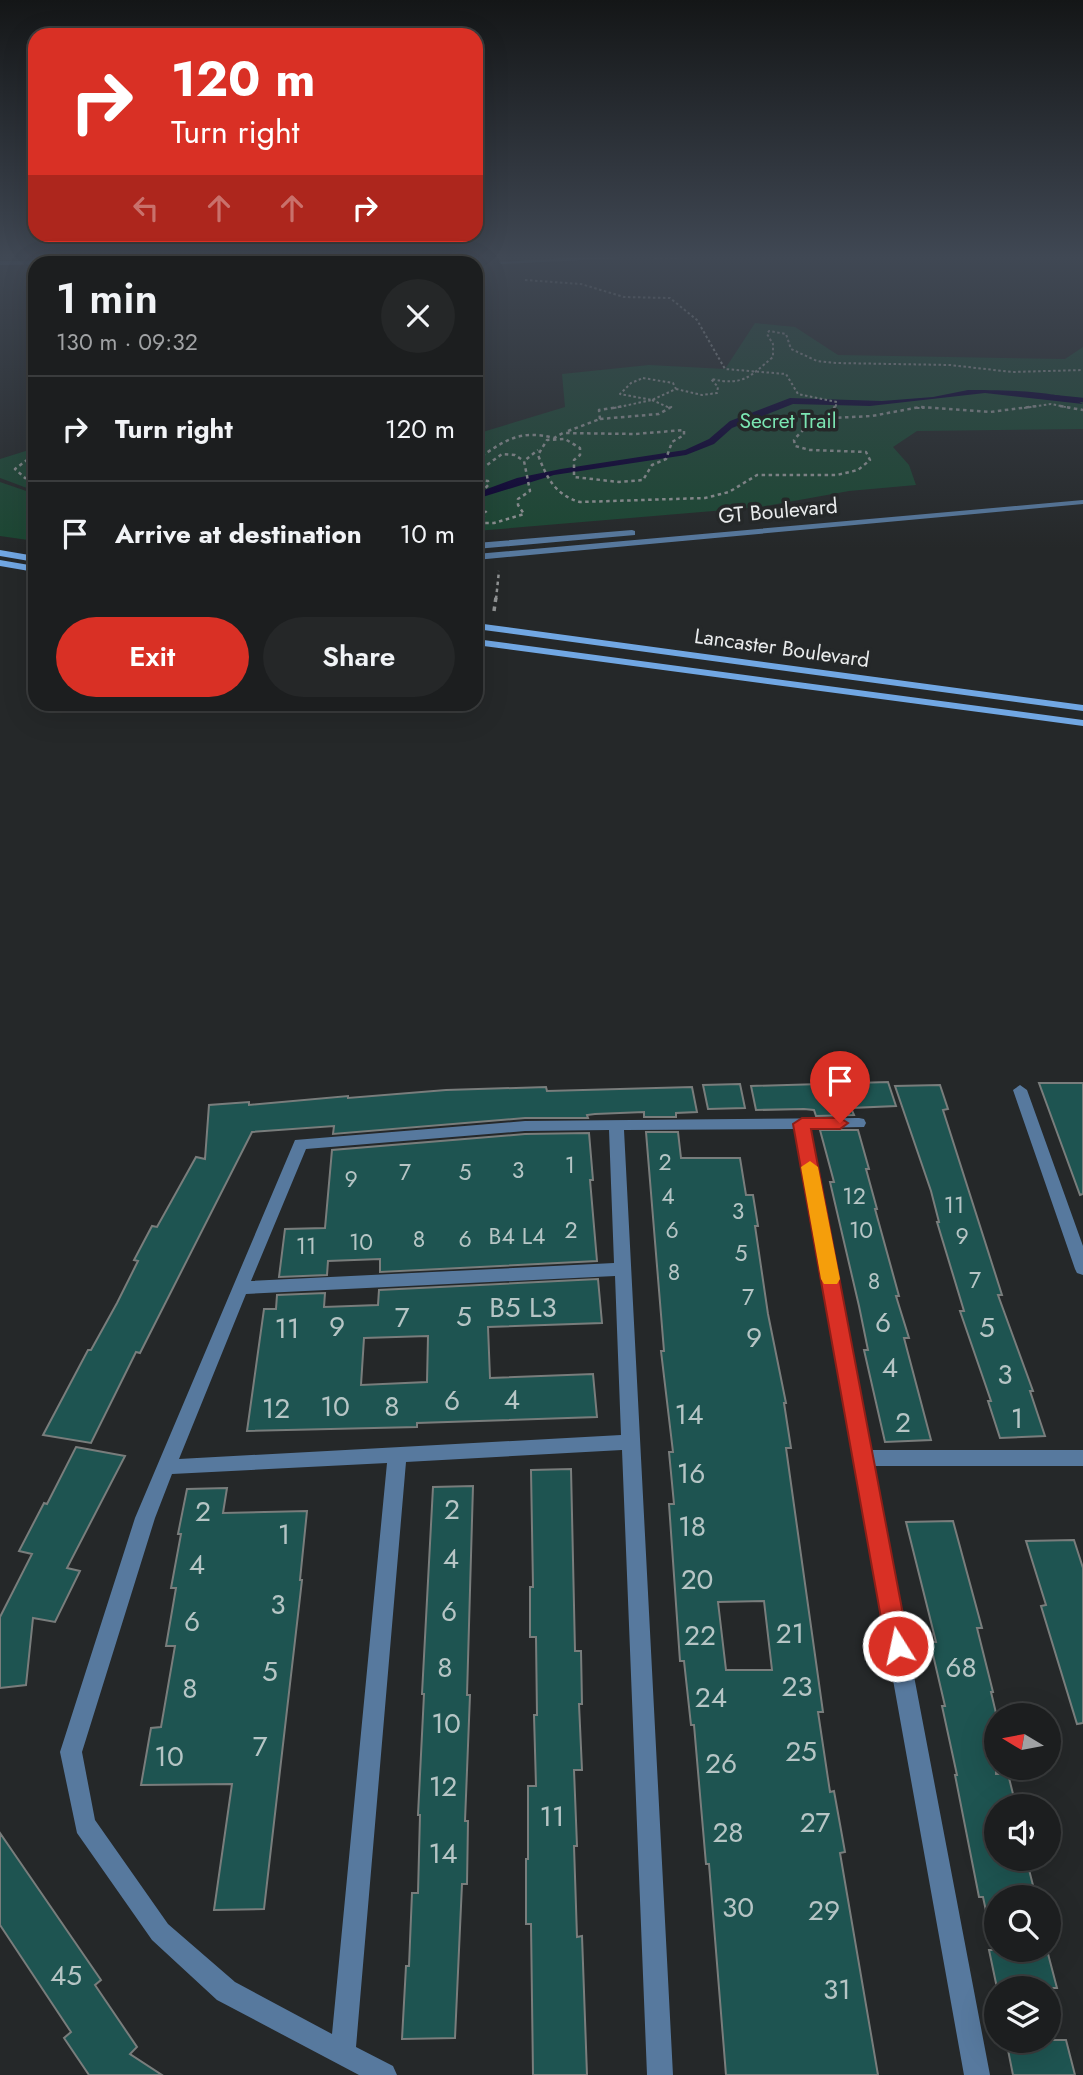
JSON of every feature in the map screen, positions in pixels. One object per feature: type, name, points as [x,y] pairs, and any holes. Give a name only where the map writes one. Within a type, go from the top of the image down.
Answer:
[{"type":"main road","points":[[0,553],[28,558]]},
{"type":"main road","points":[[0,563],[28,568]]},
{"type":"main road","name":"Lancaster Boulevard","points":[[483,627],[1083,708]]},
{"type":"main road","name":"Lancaster Boulevard","points":[[483,643],[1083,723]]},
{"type":"street","name":"GT Boulevard","points":[[483,545],[1083,494]]},
{"type":"street","name":"GT Boulevard","points":[[483,557],[1083,502]]},
{"type":"street","points":[[1020,1090],[1083,1269]]},
{"type":"street","points":[[384,2075],[226,1991],[160,1932],[85,1825],[71,1752],[145,1518],[300,1144],[525,1126],[859,1123]]},
{"type":"street","points":[[802,1124],[977,2075]]},
{"type":"street","points":[[616,1125],[660,2075]]},
{"type":"street","points":[[239,1288],[623,1269]]},
{"type":"street","points":[[166,1467],[631,1442]]},
{"type":"street","points":[[343,2054],[397,1454]]},
{"type":"street","points":[[863,1458],[1083,1458]]},
{"type":"path","points":[[716,354],[725,369],[786,374],[798,394],[837,401],[830,418]]},
{"type":"path","points":[[676,389],[710,395],[717,393],[718,387],[711,379],[730,383],[744,381],[773,357],[773,354]]},
{"type":"path","points":[[801,354],[817,361],[950,365],[1012,372],[1083,370]]},
{"type":"path","points":[[524,461],[547,440],[600,418],[659,414],[671,407],[666,403],[627,398],[620,394],[627,383],[637,378],[659,378],[673,383],[676,389]]},
{"type":"path","points":[[600,418],[599,410],[668,396],[676,389]]},
{"type":"path","points":[[539,449],[538,455],[544,472],[559,493],[590,505],[646,498],[706,499],[741,487],[754,475],[857,471],[870,460],[866,452],[810,450],[795,446],[793,440],[806,424],[830,418],[872,416],[920,407],[990,412],[1051,404],[1083,410]]},
{"type":"path","points":[[483,455],[511,437],[550,435],[565,439],[580,448],[574,477],[593,481],[643,480],[652,466],[668,457],[672,442],[684,435],[684,430],[635,434],[563,433]]},
{"type":"path","points":[[483,471],[494,457],[503,453],[513,454],[524,461],[530,491],[518,499],[518,505],[524,514],[494,523],[483,523]]},
{"type":"path","points":[[28,460],[15,469],[28,478]]},
{"type":"path","points":[[515,631],[496,622],[494,613],[500,568],[507,558],[521,554]]},
{"type":"green space","name":"Secret Trail","points":[[735,354],[1065,359],[1073,354],[1083,354],[1083,429],[917,431],[893,447],[909,465],[916,485],[849,491],[761,507],[483,530],[483,432],[565,407],[562,374],[649,365],[725,369]]},
{"type":"green space","points":[[28,450],[28,488],[0,478],[0,459]]},
{"type":"green space","points":[[0,482],[28,492],[28,540],[0,536]]},
{"type":"shaded area","points":[[968,390],[1011,391],[1045,393],[1083,404],[985,393],[870,406],[793,404],[732,428],[714,444],[686,455],[554,475],[483,497],[483,490],[517,478],[685,450],[709,439],[730,421],[790,398],[882,401],[933,397]]},
{"type":"building","points":[[888,1082],[896,1106],[851,1108],[854,1115],[816,1116],[814,1110],[804,1109],[756,1110],[751,1086]]},
{"type":"building","points":[[1039,1083],[1083,1083],[1083,1194],[1080,1195]]},
{"type":"building","points":[[740,1084],[745,1108],[708,1109],[703,1085]]},
{"type":"building","points":[[940,1085],[948,1109],[943,1110],[1002,1295],[998,1295],[1033,1391],[1030,1391],[1045,1436],[1000,1438],[988,1401],[991,1401],[960,1311],[964,1311],[937,1222],[931,1191],[895,1086]]},
{"type":"building","points":[[546,1087],[547,1091],[692,1087],[697,1112],[676,1113],[676,1117],[644,1117],[644,1112],[595,1114],[587,1115],[588,1118],[525,1118],[333,1134],[334,1126],[252,1132],[140,1353],[136,1352],[91,1443],[43,1435],[88,1350],[91,1350],[117,1303],[138,1261],[134,1260],[152,1226],[157,1227],[196,1157],[205,1159],[209,1105],[249,1102],[249,1105],[446,1090]]},
{"type":"building","points":[[820,1130],[858,1130],[869,1169],[866,1169],[875,1209],[899,1296],[896,1296],[909,1338],[904,1338],[931,1440],[885,1442],[864,1350],[868,1350],[859,1306],[830,1182],[834,1182]]},
{"type":"building","points":[[646,1132],[678,1132],[681,1158],[740,1158],[746,1195],[753,1195],[768,1314],[786,1403],[791,1448],[786,1448],[823,1712],[818,1712],[830,1792],[834,1791],[845,1852],[840,1853],[878,2075],[726,2075],[709,1864],[706,1864],[694,1725],[691,1725],[684,1661],[680,1661],[669,1504],[674,1504],[669,1452],[673,1452],[661,1351],[664,1351]],"holes":[[[764,1601],[772,1670],[726,1670],[718,1602]]]},
{"type":"building","points":[[589,1133],[597,1261],[380,1272],[380,1259],[328,1261],[327,1275],[279,1277],[285,1229],[325,1228],[332,1150],[525,1134]]},
{"type":"building","points":[[598,1279],[602,1323],[488,1327],[490,1378],[593,1374],[597,1417],[417,1423],[417,1427],[247,1431],[264,1309],[276,1309],[277,1295],[325,1293],[324,1307],[378,1305],[379,1290]],"holes":[[[428,1336],[427,1382],[361,1385],[364,1338]]]},
{"type":"building","points":[[76,1447],[125,1456],[67,1568],[80,1571],[55,1622],[33,1618],[26,1685],[0,1688],[0,1617],[32,1554],[19,1551]]},
{"type":"building","points":[[571,1469],[575,1651],[581,1651],[582,1704],[579,1704],[582,1770],[574,1770],[577,1846],[574,1846],[577,1937],[582,1936],[587,2075],[533,2075],[531,1924],[526,1924],[528,1786],[536,1786],[534,1715],[537,1715],[536,1637],[530,1637],[530,1587],[533,1587],[531,1470]]},
{"type":"building","points":[[473,1486],[465,1821],[468,1821],[467,1884],[462,1884],[455,2038],[402,2039],[412,1893],[418,1893],[422,1694],[433,1487]]},
{"type":"building","points":[[227,1488],[223,1513],[307,1511],[302,1580],[264,1909],[214,1910],[232,1784],[141,1785],[151,1728],[161,1727],[175,1646],[166,1646],[176,1588],[171,1588],[181,1534],[178,1534],[187,1489]]},
{"type":"building","points":[[953,1521],[982,1628],[977,1628],[994,1703],[984,1703],[984,1780],[1010,1780],[1013,1794],[984,1794],[984,1871],[1029,1871],[1033,1885],[984,1885],[984,1902],[983,1897],[979,1897],[942,1706],[945,1706],[930,1642],[936,1642],[906,1522]]},
{"type":"building","points":[[1074,1540],[1083,1568],[1083,1723],[1077,1724],[1041,1606],[1046,1605],[1026,1541]]},
{"type":"building","points":[[0,1833],[101,1980],[95,1985],[137,2047],[130,2054],[162,2075],[89,2075],[64,2038],[71,2032],[0,1925]]},
{"type":"building","points":[[992,1962],[1050,1962],[1054,1976],[994,1976]]},
{"type":"building","points":[[1061,2040],[1066,2040],[1075,2075],[1013,2075],[1009,2053],[1061,2053]]},
{"type":"waterway","points":[[1053,397],[1083,400]]},
{"type":"slow traffic","points":[[810,1167],[830,1279]]},
{"type":"route","points":[[840,1123],[802,1124],[898,1646]]}]
